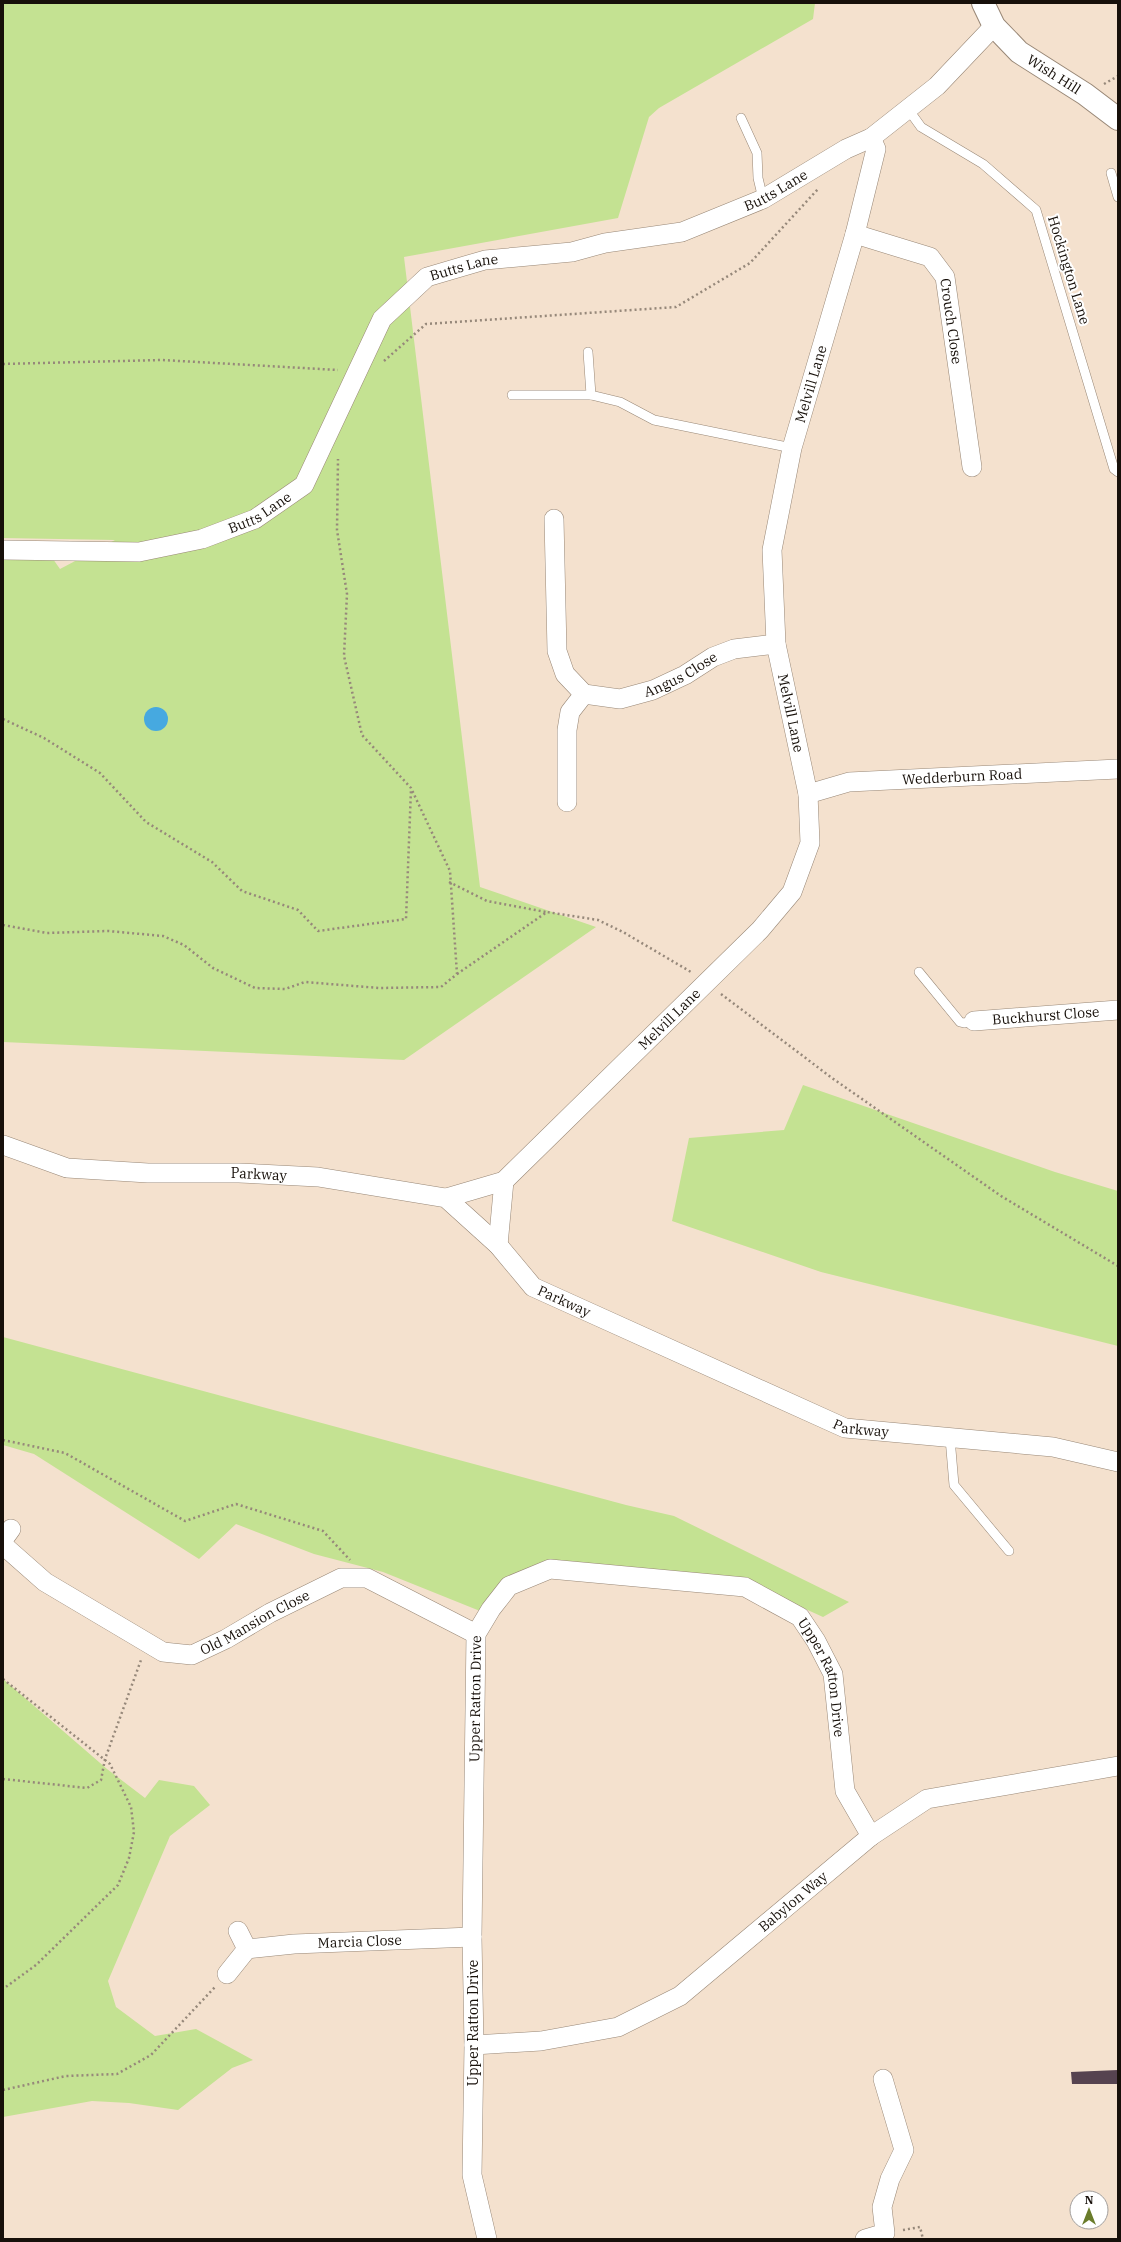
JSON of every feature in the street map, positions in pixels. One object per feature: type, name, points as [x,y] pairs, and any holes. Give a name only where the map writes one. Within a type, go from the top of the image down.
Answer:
[{"type":"street","name":"Wish Hill","points":[[983,3],[994,26],[1019,52],[1085,94],[1118,119]]},
{"type":"street","name":"Butts Lane","points":[[3,550],[139,552],[202,539],[255,519],[304,485],[382,319],[427,277],[485,260],[572,252],[605,243],[682,232],[763,199],[846,149],[871,138],[937,86],[994,26]]},
{"type":"street","name":"Melvill Lane","points":[[504,1181],[760,930],[792,892],[810,844],[808,794],[776,644],[772,550],[792,448],[855,234],[876,149],[871,138]]},
{"type":"street","name":"Crouch Close","points":[[855,234],[930,257],[945,277],[972,467]]},
{"type":"street","points":[[554,519],[557,651],[565,674],[584,694],[570,712],[567,730],[567,802]]},
{"type":"street","name":"Angus Close","points":[[584,694],[620,699],[653,690],[685,675],[713,657],[734,649],[776,644]]},
{"type":"street","name":"Wedderburn Road","points":[[808,794],[849,782],[1118,769]]},
{"type":"street","name":"Buckhurst Close","points":[[974,1021],[1118,1010]]},
{"type":"street","name":"Parkway","points":[[3,1145],[67,1168],[148,1173],[239,1173],[318,1177],[446,1198],[498,1245],[533,1287],[845,1428],[1053,1447],[1118,1462]]},
{"type":"street","points":[[446,1198],[504,1181],[498,1245]]},
{"type":"street","name":"Old Mansion Close","points":[[6,1534],[45,1582],[147,1644],[163,1652],[192,1655],[226,1639],[270,1613],[341,1578],[366,1578],[476,1634]]},
{"type":"street","name":"Upper Ratton Drive","points":[[487,2239],[472,2175],[474,2045],[472,1937],[476,1634],[491,1609],[509,1586],[550,1570],[745,1587],[800,1616],[816,1641],[833,1674],[844,1791],[871,1836]]},
{"type":"street","name":"Babylon Way","points":[[474,2045],[540,2041],[618,2028],[680,1996],[871,1836],[927,1799],[1118,1766]]},
{"type":"street","points":[[228,1974],[247,1949],[238,1931]]},
{"type":"street","name":"Marcia Close","points":[[247,1949],[302,1944],[472,1937]]},
{"type":"street","points":[[865,2239],[885,2233],[882,2207],[890,2179],[904,2150],[884,2079]]},
{"type":"lane","name":"Hockington Lane","points":[[908,108],[921,127],[983,164],[1036,210],[1114,468],[1118,472]]},
{"type":"lane","points":[[741,118],[757,153],[758,178],[763,199]]},
{"type":"lane","points":[[1111,173],[1118,197]]},
{"type":"lane","points":[[588,352],[591,395]]},
{"type":"lane","points":[[512,395],[591,395],[620,402],[654,420],[792,448]]},
{"type":"lane","points":[[919,972],[960,1022],[964,1023],[974,1021]]},
{"type":"lane","points":[[950,1438],[954,1485],[1009,1551]]},
{"type":"path","points":[[380,364],[426,324],[676,307],[750,263],[819,188]]},
{"type":"path","points":[[3,364],[162,360],[327,369]]},
{"type":"path","points":[[338,452],[336,530],[347,594],[344,656],[362,735],[411,788],[450,871],[449,882],[457,974]]},
{"type":"path","points":[[3,719],[44,738],[100,773],[146,822],[212,862],[242,891],[298,910],[318,931],[406,919],[411,788]]},
{"type":"path","points":[[449,882],[487,901],[598,920],[623,932],[707,982],[832,1078],[1001,1196],[1118,1266]]},
{"type":"path","points":[[3,925],[47,933],[108,931],[163,936],[184,945],[213,968],[255,988],[285,990],[305,982],[379,988],[441,987],[457,974],[547,912]]},
{"type":"path","points":[[3,1440],[65,1453],[184,1521],[236,1504],[323,1531],[366,1578]]},
{"type":"path","points":[[3,1779],[87,1788],[101,1780],[105,1759],[147,1644]]},
{"type":"path","points":[[3,1679],[110,1764],[131,1807],[134,1832],[129,1858],[118,1885],[36,1965],[3,1989]]},
{"type":"path","points":[[3,2090],[66,2076],[117,2074],[155,2051],[228,1974]]},
{"type":"path","points":[[885,2233],[920,2227],[923,2239]]},
{"type":"green space","points":[[3,3],[815,3],[813,19],[659,108],[649,117],[618,218],[404,257],[480,887],[596,927],[404,1060],[3,1042],[3,552],[53,559],[60,569],[115,540],[3,538]]},
{"type":"green space","points":[[803,1085],[1055,1172],[1118,1191],[1118,1346],[821,1272],[672,1221],[689,1138],[784,1130]]},
{"type":"green space","points":[[3,1337],[626,1505],[674,1516],[849,1602],[823,1617],[746,1582],[531,1575],[480,1611],[383,1572],[314,1554],[236,1524],[199,1559],[34,1454],[3,1445]]},
{"type":"green space","points":[[3,1679],[107,1769],[145,1798],[159,1780],[194,1786],[210,1805],[170,1836],[108,1981],[116,2007],[155,2036],[196,2029],[253,2060],[232,2068],[178,2110],[129,2103],[92,2101],[3,2117]]},
{"type":"water","points":[[156,707],[165,710],[168,719],[165,728],[156,731],[147,728],[144,719],[147,710]]},
{"type":"building","points":[[1118,2070],[1118,2084],[1072,2084],[1071,2072]]}]
